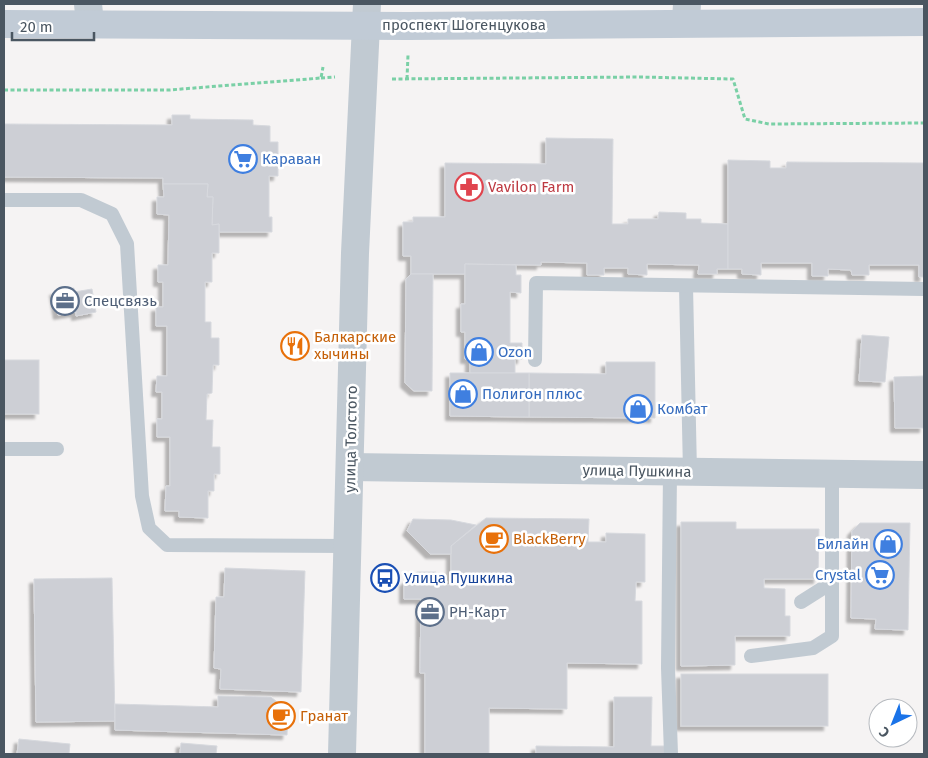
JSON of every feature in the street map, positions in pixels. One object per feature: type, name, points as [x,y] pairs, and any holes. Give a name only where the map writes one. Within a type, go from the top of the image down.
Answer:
[{"type":"main road","name":"проспект Шогенцукова","points":[[4,24],[89,14],[686,14],[924,22]]},
{"type":"street","name":"улица Толстого","points":[[342,754],[355,253],[366,15]]},
{"type":"street","name":"улица Пушкина","points":[[350,467],[924,475]]},
{"type":"lane","points":[[4,200],[82,200],[112,214],[127,244],[142,496],[149,528],[167,545],[348,546]]},
{"type":"lane","points":[[535,360],[536,283],[924,288]]},
{"type":"lane","points":[[671,754],[668,668],[680,472],[686,286]]},
{"type":"lane","points":[[4,449],[57,449]]},
{"type":"lane","points":[[751,656],[813,648],[832,636],[832,474]]},
{"type":"lane","points":[[801,602],[831,583]]},
{"type":"path","points":[[407,79],[408,55]]},
{"type":"path","points":[[321,78],[324,68]]},
{"type":"path","points":[[4,90],[169,90],[335,77]]},
{"type":"path","points":[[392,80],[639,77],[733,78],[745,119],[769,124],[924,123]]},
{"type":"building","points":[[172,115],[190,115],[190,119],[253,120],[253,125],[270,126],[270,142],[278,142],[278,176],[269,176],[269,217],[272,217],[272,232],[219,232],[219,224],[212,225],[213,197],[207,197],[208,184],[163,184],[163,178],[4,177],[4,124],[172,125]]},
{"type":"building","points":[[546,138],[613,139],[612,224],[628,224],[628,219],[658,219],[659,212],[686,213],[686,219],[701,219],[701,223],[728,224],[728,269],[717,269],[717,274],[698,274],[699,265],[647,264],[647,275],[628,274],[628,268],[604,268],[604,275],[587,275],[587,263],[541,262],[541,265],[465,264],[465,274],[411,274],[411,256],[403,256],[403,222],[413,222],[413,217],[445,217],[445,163],[546,164]]},
{"type":"building","points":[[728,160],[770,161],[770,168],[786,168],[787,162],[924,163],[924,277],[919,277],[919,265],[869,265],[869,275],[852,275],[851,270],[828,269],[828,276],[812,276],[812,263],[761,263],[761,275],[742,274],[742,269],[728,269]]},
{"type":"building","points":[[163,184],[208,184],[207,197],[213,197],[212,225],[219,224],[219,253],[212,253],[212,282],[205,282],[205,322],[211,322],[211,338],[219,338],[219,365],[213,365],[212,393],[207,394],[206,420],[213,420],[212,447],[220,447],[220,474],[214,474],[214,491],[208,491],[208,518],[179,517],[179,511],[165,511],[166,486],[170,486],[170,437],[157,437],[157,419],[162,419],[162,392],[156,392],[157,376],[167,376],[167,326],[156,326],[156,307],[163,307],[163,282],[158,282],[158,265],[168,265],[169,215],[157,214],[157,197],[164,197]]},
{"type":"building","points":[[465,264],[516,265],[516,275],[521,275],[521,293],[510,292],[510,343],[522,343],[522,359],[515,359],[515,373],[470,373],[470,359],[465,359],[465,332],[461,332],[461,304],[465,304]]},
{"type":"building","points":[[411,274],[433,274],[432,391],[414,391],[405,383],[406,279]]},
{"type":"building","points":[[74,288],[74,292],[92,289],[96,312],[76,316],[76,312],[58,315],[54,291]]},
{"type":"building","points":[[862,335],[889,337],[885,382],[859,381]]},
{"type":"building","points":[[4,360],[39,360],[39,414],[4,414]]},
{"type":"building","points":[[606,362],[655,362],[655,418],[529,417],[529,373],[606,374]]},
{"type":"building","points":[[450,373],[529,373],[529,417],[450,416]]},
{"type":"building","points":[[924,376],[924,428],[895,428],[894,377]]},
{"type":"building","points":[[486,518],[589,519],[588,542],[606,542],[606,533],[645,534],[645,582],[636,582],[635,601],[642,601],[642,664],[567,663],[567,709],[489,708],[489,754],[425,754],[425,673],[420,673],[421,599],[404,599],[404,582],[417,572],[436,572],[435,585],[451,585],[451,546]]},
{"type":"building","points":[[413,519],[451,520],[476,525],[451,546],[451,554],[430,554],[407,531]]},
{"type":"building","points":[[681,522],[736,522],[736,529],[819,529],[818,579],[764,579],[764,588],[785,589],[785,616],[790,616],[790,636],[735,636],[735,665],[681,666]]},
{"type":"building","name":"Crystal","points":[[860,523],[910,523],[908,630],[875,629],[876,619],[851,618],[852,531]]},
{"type":"building","points":[[225,568],[305,571],[301,692],[220,689],[221,669],[214,668],[216,597],[224,597]]},
{"type":"building","points":[[112,578],[115,721],[36,722],[34,579]]},
{"type":"building","points":[[681,674],[828,674],[828,726],[681,726]]},
{"type":"building","points":[[218,696],[271,697],[288,711],[287,735],[115,730],[115,704],[218,707]]},
{"type":"building","points":[[614,697],[652,697],[651,746],[668,746],[668,754],[536,754],[536,746],[614,747]]},
{"type":"building","points":[[19,739],[70,744],[69,754],[17,754]]},
{"type":"building","points":[[181,743],[217,746],[216,754],[180,754]]},
{"type":"place","name":"Караван","points":[[243,159]]},
{"type":"place","name":"Vavilon Farm","points":[[469,187]]},
{"type":"place","name":"Спецсвязь","points":[[65,301]]},
{"type":"place","name":"Балкарские хычины","points":[[295,346]]},
{"type":"place","name":"Ozon","points":[[479,352]]},
{"type":"place","name":"Полигон плюс","points":[[463,394]]},
{"type":"place","name":"Комбат","points":[[638,409]]},
{"type":"place","name":"BlackBerry","points":[[494,539]]},
{"type":"place","name":"Билайн","points":[[888,544]]},
{"type":"place","name":"Crystal","points":[[880,575]]},
{"type":"place","name":"Улица Пушкина","points":[[385,578]]},
{"type":"place","name":"РН-Карт","points":[[430,612]]},
{"type":"place","name":"Гранат","points":[[281,716]]}]
